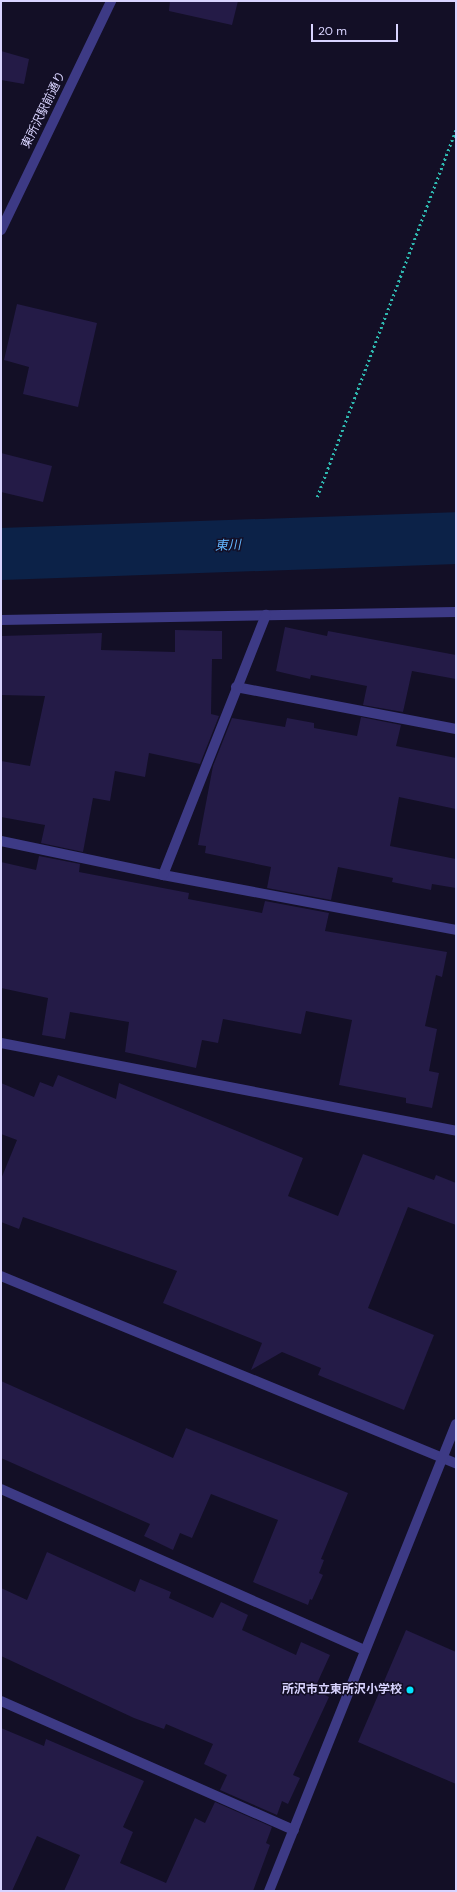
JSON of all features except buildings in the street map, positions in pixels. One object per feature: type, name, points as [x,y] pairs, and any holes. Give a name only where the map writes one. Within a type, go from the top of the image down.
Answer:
[{"type":"street","name":"東所沢駅前通り","points":[[1,230],[111,1]]},
{"type":"street","points":[[1,620],[456,612]]},
{"type":"street","points":[[163,875],[236,687],[266,615]]},
{"type":"street","points":[[236,687],[456,729]]},
{"type":"street","points":[[1,841],[163,875],[456,930]]},
{"type":"street","points":[[1,1043],[456,1131]]},
{"type":"street","points":[[1,1276],[456,1464]]},
{"type":"street","points":[[269,1891],[364,1650],[456,1424]]},
{"type":"street","points":[[1,1489],[364,1650]]},
{"type":"street","points":[[1,1701],[294,1830]]},
{"type":"path","points":[[317,497],[456,129]]},
{"type":"waterway","name":"東川","points":[[1,554],[456,538]]},
{"type":"place","name":"所沢市立東所沢小学校","points":[[410,1690]]}]
